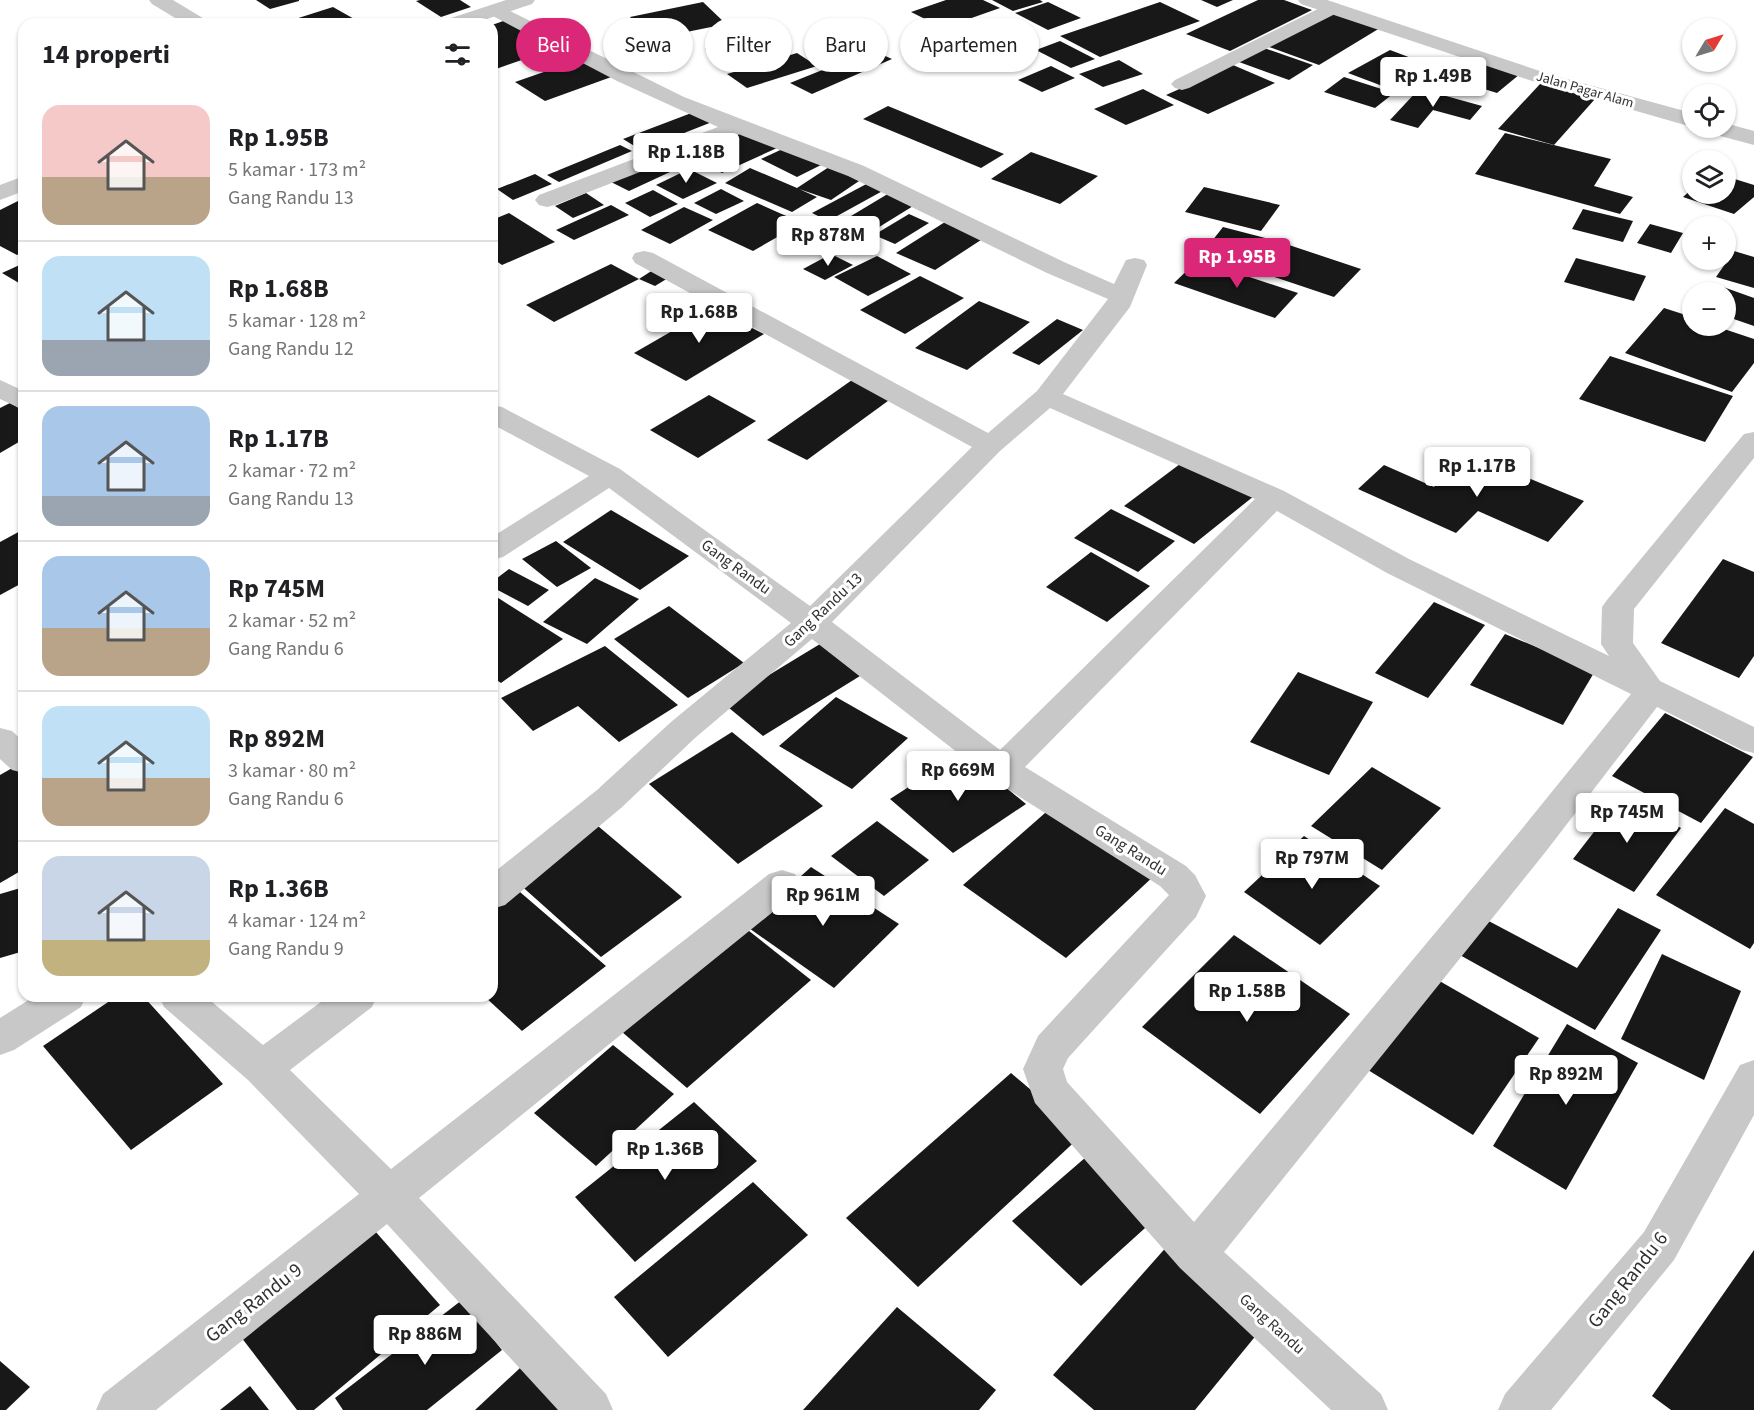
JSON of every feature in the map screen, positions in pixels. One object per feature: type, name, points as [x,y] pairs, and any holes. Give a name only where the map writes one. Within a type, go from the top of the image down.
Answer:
[{"type":"street","points":[[159,0],[189,18]]},
{"type":"street","points":[[471,18],[525,0]]},
{"type":"street","name":"Jalan Pagar Alam","points":[[1308,0],[1542,78],[1682,117]]},
{"type":"street","points":[[1182,84],[1332,8]]},
{"type":"street","points":[[496,10],[608,69],[705,113],[854,170],[947,213],[1083,281],[1123,296]]},
{"type":"street","points":[[547,200],[740,126]]},
{"type":"street","points":[[1736,133],[1754,138]]},
{"type":"street","points":[[0,193],[18,186]]},
{"type":"street","points":[[644,258],[990,445]]},
{"type":"street","name":"Gang Randu 13","points":[[498,891],[609,799],[683,730],[812,623],[990,445],[1047,397],[1117,307],[1135,265]]},
{"type":"street","points":[[0,388],[18,398]]},
{"type":"street","points":[[1047,397],[1274,497],[1398,566],[1754,741]]},
{"type":"street","name":"Gang Randu","points":[[498,416],[610,475],[812,623],[1002,769],[1173,876],[1182,885],[1188,896],[1183,906],[1053,1048],[1043,1070],[1049,1091],[1195,1254],[1365,1410]]},
{"type":"street","points":[[1651,692],[1617,644],[1618,607],[1754,440]]},
{"type":"street","points":[[498,546],[610,475]]},
{"type":"street","points":[[1002,769],[1274,497]]},
{"type":"street","points":[[1195,1254],[1534,840],[1651,692]]},
{"type":"street","points":[[0,740],[18,756]]},
{"type":"street","name":"Gang Randu 9","points":[[119,1410],[782,884]]},
{"type":"street","points":[[0,1038],[57,1002]]},
{"type":"street","points":[[185,1002],[262,1068],[389,1196],[590,1410]]},
{"type":"street","points":[[262,1068],[350,1002]]},
{"type":"street","name":"Gang Randu 6","points":[[1521,1410],[1659,1246],[1754,1077]]},
{"type":"building","points":[[256,0],[299,0],[299,1],[270,9]]},
{"type":"building","points":[[460,0],[471,7],[441,17],[416,1]]},
{"type":"building","points":[[946,0],[983,0],[1000,8],[972,18],[923,18],[911,12]]},
{"type":"building","points":[[992,0],[1040,0],[1043,2],[1013,11]]},
{"type":"building","points":[[1201,0],[1233,0],[1217,7]]},
{"type":"building","points":[[1258,0],[1284,0],[1312,10],[1230,51],[1186,34]]},
{"type":"building","points":[[703,2],[720,18],[705,18],[705,28],[693,31],[693,18],[630,17]]},
{"type":"building","points":[[1048,2],[1081,18],[1048,30],[1039,25],[1039,18],[1025,18],[1015,13]]},
{"type":"building","points":[[1160,2],[1200,21],[1100,57],[1060,36]]},
{"type":"building","points":[[333,7],[352,18],[298,18]]},
{"type":"building","points":[[1330,12],[1380,28],[1319,65],[1269,47]]},
{"type":"building","points":[[506,20],[516,26],[516,62],[498,68],[498,23]]},
{"type":"building","points":[[1060,41],[1095,59],[1071,68],[1039,52],[1039,49]]},
{"type":"building","points":[[1264,48],[1313,65],[1289,80],[1239,62]]},
{"type":"building","points":[[1390,50],[1435,67],[1393,90],[1348,73]]},
{"type":"building","points":[[797,53],[804,58],[804,70],[747,88],[727,74],[792,72],[792,54]]},
{"type":"building","points":[[1463,57],[1520,74],[1497,93],[1439,75]]},
{"type":"building","points":[[1119,60],[1143,74],[1103,87],[1079,74]]},
{"type":"building","points":[[591,62],[603,69],[603,72],[614,76],[545,101],[515,82],[544,72],[591,72]]},
{"type":"building","points":[[1233,65],[1275,83],[1208,114],[1166,95]]},
{"type":"building","points":[[1051,66],[1075,78],[1042,92],[1018,80]]},
{"type":"building","points":[[817,72],[862,72],[812,94],[790,83]]},
{"type":"building","points":[[1344,77],[1394,93],[1375,108],[1324,92]]},
{"type":"building","points":[[1540,84],[1595,99],[1554,145],[1498,129]]},
{"type":"building","points":[[1143,89],[1174,105],[1126,125],[1094,109]]},
{"type":"building","points":[[1418,90],[1482,106],[1470,120],[1433,110],[1418,128],[1390,120]]},
{"type":"building","points":[[888,106],[1004,154],[981,168],[863,119]]},
{"type":"building","points":[[694,112],[712,122],[641,150],[623,139]]},
{"type":"building","points":[[744,132],[777,148],[722,173],[690,156]]},
{"type":"building","points":[[1505,133],[1611,159],[1594,186],[1633,197],[1620,214],[1475,174]]},
{"type":"building","points":[[620,145],[632,151],[559,182],[547,175]]},
{"type":"building","points":[[789,146],[825,163],[797,177],[761,159]]},
{"type":"building","points":[[1031,152],[1098,176],[1060,204],[991,179]]},
{"type":"building","points":[[653,163],[670,172],[629,191],[611,182]]},
{"type":"building","points":[[832,165],[865,177],[831,200],[799,189],[817,197],[792,212],[725,183],[750,168],[797,188]]},
{"type":"building","points":[[689,169],[717,183],[683,199],[656,185]]},
{"type":"building","points":[[535,174],[552,184],[513,200],[498,189]]},
{"type":"building","points":[[1736,179],[1754,185],[1754,197],[1734,214],[1704,204],[1736,204]]},
{"type":"building","points":[[872,181],[888,188],[828,221],[812,213]]},
{"type":"building","points":[[1204,187],[1280,205],[1261,231],[1185,212]]},
{"type":"building","points":[[721,189],[744,201],[716,214],[694,203]]},
{"type":"building","points":[[653,190],[678,204],[650,217],[625,203]]},
{"type":"building","points":[[891,192],[918,203],[863,237],[836,225]]},
{"type":"building","points":[[586,193],[604,205],[573,218],[555,206]]},
{"type":"building","points":[[18,201],[17,255],[0,246],[0,210]]},
{"type":"building","points":[[757,203],[802,223],[753,251],[708,230]]},
{"type":"building","points":[[611,205],[629,215],[574,240],[556,230]]},
{"type":"building","points":[[684,207],[713,220],[670,244],[641,230]]},
{"type":"building","points":[[1583,209],[1633,221],[1623,242],[1572,229]]},
{"type":"building","points":[[509,213],[555,242],[502,265],[498,262],[498,218]]},
{"type":"building","points":[[909,214],[929,223],[895,244],[874,235]]},
{"type":"building","points":[[945,222],[984,238],[935,270],[896,253]]},
{"type":"building","points":[[1650,224],[1682,233],[1671,253],[1637,243]]},
{"type":"building","points":[[1223,227],[1273,240],[1251,268],[1201,255]]},
{"type":"building","points":[[1286,244],[1361,269],[1334,297],[1257,271]]},
{"type":"building","points":[[1736,252],[1754,257],[1754,288],[1716,277],[1721,270],[1736,270]]},
{"type":"building","points":[[831,254],[853,265],[825,280],[803,269]]},
{"type":"building","points":[[877,256],[911,274],[868,296],[834,277]]},
{"type":"building","points":[[1576,258],[1646,276],[1634,301],[1564,282]]},
{"type":"building","points":[[1198,260],[1298,293],[1275,318],[1174,283]]},
{"type":"building","points":[[611,264],[639,279],[554,322],[526,305]]},
{"type":"building","points":[[18,266],[18,282],[2,273]]},
{"type":"building","points":[[656,268],[673,275],[655,286],[639,279]]},
{"type":"building","points":[[920,276],[964,298],[905,334],[860,310]]},
{"type":"building","points":[[1736,292],[1754,298],[1754,326],[1736,320]]},
{"type":"building","points":[[979,301],[1030,322],[967,370],[915,348]]},
{"type":"building","points":[[712,308],[764,334],[686,381],[634,353]]},
{"type":"building","points":[[1664,308],[1682,314],[1682,336],[1736,336],[1736,333],[1754,339],[1754,363],[1732,392],[1625,353]]},
{"type":"building","points":[[1057,319],[1083,330],[1039,365],[1012,353]]},
{"type":"building","points":[[1610,356],[1733,396],[1705,442],[1579,399]]},
{"type":"building","points":[[852,380],[892,398],[807,460],[767,440]]},
{"type":"building","points":[[709,395],[756,421],[698,458],[650,430]]},
{"type":"building","points":[[10,403],[18,408],[18,442],[0,453],[0,408]]},
{"type":"building","points":[[1468,453],[1584,501],[1548,542],[1478,511],[1456,533],[1358,489],[1384,465],[1434,487]]},
{"type":"building","points":[[1184,461],[1254,496],[1194,544],[1124,506]]},
{"type":"building","points":[[1111,509],[1175,541],[1138,572],[1074,538]]},
{"type":"building","points":[[611,510],[689,556],[640,590],[563,542]]},
{"type":"building","points":[[18,532],[18,585],[0,595],[0,542]]},
{"type":"building","points":[[556,541],[591,568],[557,587],[522,559]]},
{"type":"building","points":[[1091,552],[1150,586],[1107,622],[1046,587]]},
{"type":"building","points":[[1723,559],[1754,572],[1754,656],[1739,678],[1661,643]]},
{"type":"building","points":[[509,569],[549,590],[528,606],[498,590],[498,577]]},
{"type":"building","points":[[595,578],[639,599],[587,644],[543,622]]},
{"type":"building","points":[[498,598],[563,639],[501,683],[498,681]]},
{"type":"building","points":[[1434,602],[1485,625],[1428,698],[1375,673]]},
{"type":"building","points":[[669,606],[744,663],[688,698],[614,639]]},
{"type":"building","points":[[1505,634],[1595,671],[1563,725],[1470,685]]},
{"type":"building","points":[[820,644],[860,676],[763,736],[723,703]]},
{"type":"building","points":[[605,646],[678,705],[619,742],[578,706],[533,731],[501,698]]},
{"type":"building","points":[[1298,672],[1373,702],[1329,775],[1250,742]]},
{"type":"building","points":[[836,697],[908,738],[852,789],[779,746]]},
{"type":"building","points":[[1665,713],[1753,757],[1701,823],[1612,776]]},
{"type":"building","points":[[732,732],[823,806],[738,864],[649,784]]},
{"type":"building","points":[[963,752],[1026,804],[953,853],[890,799]]},
{"type":"building","points":[[14,767],[18,771],[18,872],[0,883],[0,775]]},
{"type":"building","points":[[1372,767],[1441,808],[1382,870],[1311,826]]},
{"type":"building","points":[[1621,797],[1681,828],[1634,892],[1573,859]]},
{"type":"building","points":[[1053,806],[1156,874],[1066,958],[963,885]]},
{"type":"building","points":[[1725,808],[1754,824],[1754,943],[1750,949],[1656,895]]},
{"type":"building","points":[[877,821],[929,860],[884,896],[831,856]]},
{"type":"building","points":[[598,826],[682,897],[601,957],[517,882]]},
{"type":"building","points":[[1304,836],[1380,886],[1320,945],[1244,892]]},
{"type":"building","points":[[811,867],[899,924],[834,988],[746,926]]},
{"type":"building","points":[[513,886],[606,966],[522,1031],[491,1002],[498,1002],[498,897]]},
{"type":"building","points":[[18,889],[18,953],[0,958],[0,894]]},
{"type":"building","points":[[1618,908],[1661,930],[1595,1030],[1458,954],[1483,918],[1577,968]]},
{"type":"building","points":[[739,923],[811,980],[687,1088],[614,1025]]},
{"type":"building","points":[[1234,935],[1350,1014],[1260,1114],[1142,1027]]},
{"type":"building","points":[[1662,954],[1741,991],[1704,1080],[1621,1039]]},
{"type":"building","points":[[1436,979],[1539,1038],[1473,1135],[1368,1070]]},
{"type":"building","points":[[108,1002],[148,1002],[223,1084],[131,1150],[43,1046]]},
{"type":"building","points":[[1567,1024],[1638,1063],[1566,1190],[1493,1146]]},
{"type":"building","points":[[613,1045],[674,1094],[596,1166],[534,1113]]},
{"type":"building","points":[[1011,1073],[1083,1134],[918,1287],[846,1218]]},
{"type":"building","points":[[694,1102],[757,1161],[635,1262],[575,1197]]},
{"type":"building","points":[[1086,1157],[1155,1219],[1081,1286],[1012,1221]]},
{"type":"building","points":[[753,1182],[808,1235],[668,1357],[614,1297]]},
{"type":"building","points":[[375,1231],[440,1305],[314,1410],[297,1410],[241,1337]]},
{"type":"building","points":[[1169,1244],[1267,1322],[1195,1410],[1094,1410],[1053,1375]]},
{"type":"building","points":[[1754,1250],[1754,1410],[1671,1410],[1652,1396]]},
{"type":"building","points":[[462,1300],[502,1350],[427,1410],[343,1410],[335,1398]]},
{"type":"building","points":[[897,1307],[996,1390],[979,1410],[803,1410]]},
{"type":"building","points":[[0,1361],[30,1387],[6,1410],[0,1410]]},
{"type":"building","points":[[520,1368],[561,1410],[475,1410]]},
{"type":"building","points":[[250,1386],[269,1410],[220,1410]]}]
